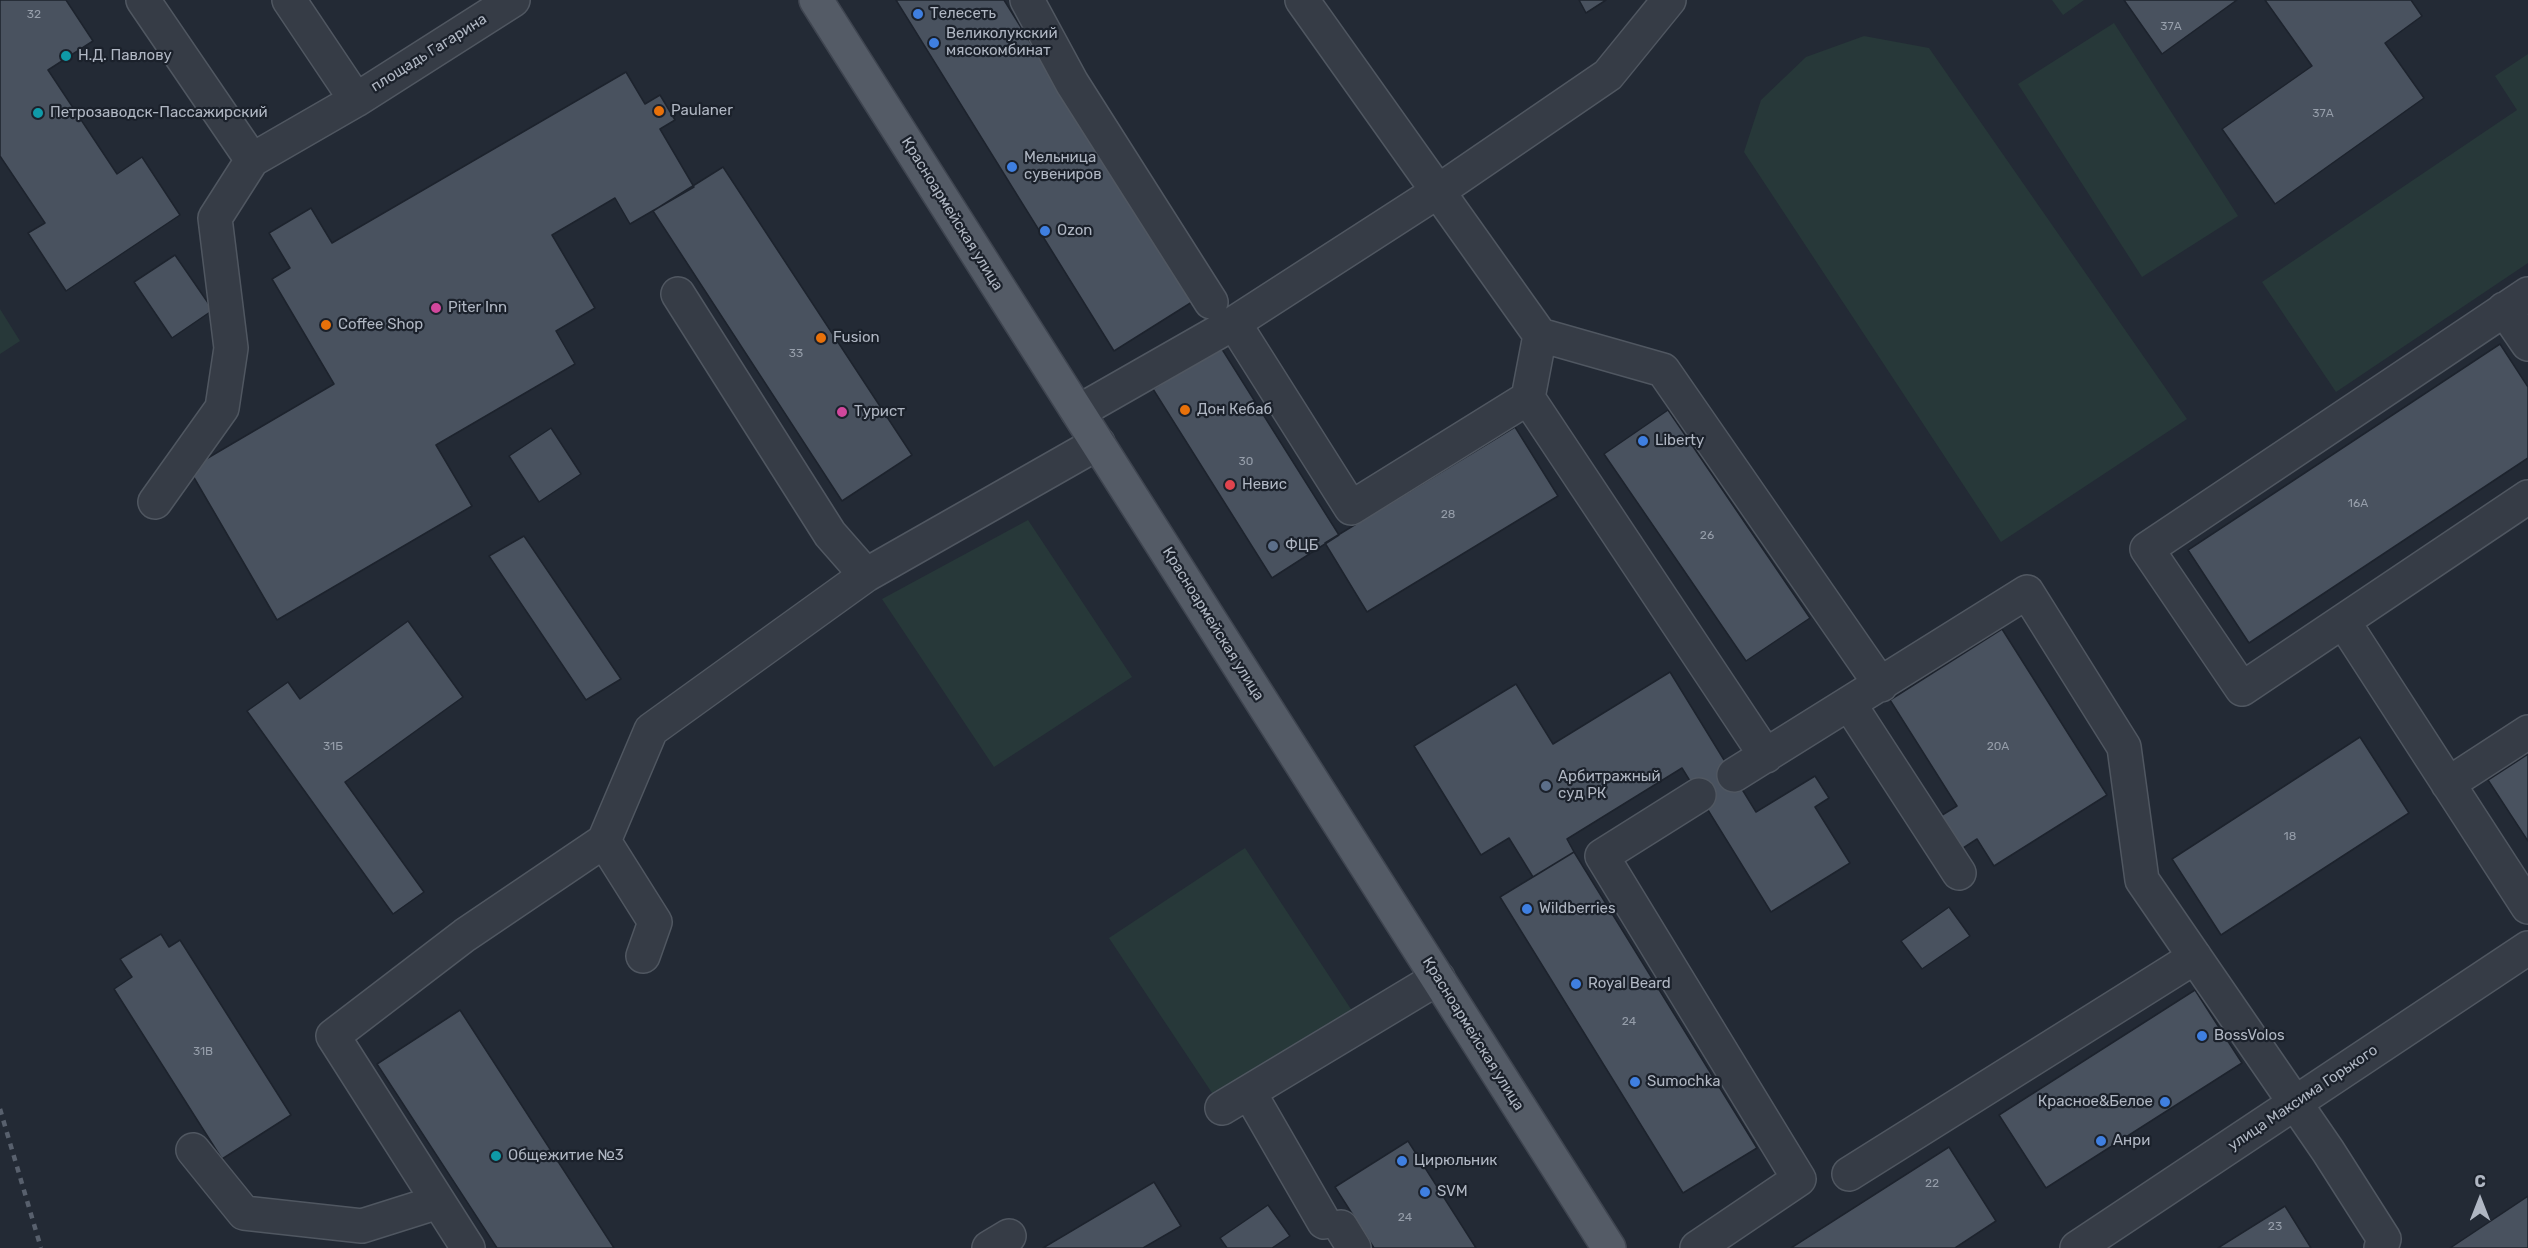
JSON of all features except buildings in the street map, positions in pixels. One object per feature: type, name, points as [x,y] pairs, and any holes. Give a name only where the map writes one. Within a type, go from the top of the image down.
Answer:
[{"type":"main road","name":"Красноармейская улица","points":[[816,0],[1609,1248]]},
{"type":"street","points":[[143,0],[252,160]]},
{"type":"street","name":"площадь Гагарина","points":[[289,0],[356,100],[513,0]]},
{"type":"street","points":[[1027,0],[1072,83],[1351,508],[1528,398]]},
{"type":"street","points":[[1302,0],[1540,335],[1663,370],[1881,685]]},
{"type":"street","points":[[1078,412],[1223,313],[1437,192],[1608,75],[1669,0]]},
{"type":"street","points":[[155,502],[222,408],[231,348],[215,218],[252,160],[356,100]]},
{"type":"street","points":[[678,294],[830,534],[866,575]]},
{"type":"street","points":[[2528,344],[2516,301],[2147,549],[2242,689],[2528,497]]},
{"type":"street","points":[[1540,335],[1528,398],[1766,756]]},
{"type":"street","points":[[468,1248],[333,1036],[465,935],[604,841],[651,730],[866,575],[1098,443]]},
{"type":"street","points":[[1734,775],[1850,705],[2027,592],[2124,747],[2142,880],[2328,1151],[2384,1239],[2380,1248]]},
{"type":"street","points":[[2343,621],[2528,907]]},
{"type":"street","points":[[1850,705],[1959,873]]},
{"type":"street","points":[[2448,784],[2528,732]]},
{"type":"street","points":[[1697,1248],[1798,1179],[1602,856],[1699,795]]},
{"type":"street","points":[[604,841],[655,922],[643,956]]},
{"type":"street","name":"улица Максима Горького","points":[[2078,1248],[2528,948]]},
{"type":"street","points":[[1849,1174],[2195,957]]},
{"type":"street","points":[[1340,1232],[1236,1100],[1438,978]]},
{"type":"street","points":[[193,1150],[244,1213],[362,1226],[438,1202]]},
{"type":"shaded area","points":[[2052,0],[2084,0],[2063,15]]},
{"type":"shaded area","points":[[2114,23],[2238,216],[2142,277],[2018,84]]},
{"type":"shaded area","points":[[1864,36],[1929,48],[2187,419],[2001,542],[1744,152],[1761,100],[1806,57]]},
{"type":"shaded area","points":[[2528,54],[2528,263],[2336,392],[2262,282],[2517,110],[2495,76]]},
{"type":"shaded area","points":[[0,309],[20,341],[0,354]]},
{"type":"shaded area","points":[[1028,520],[1132,677],[994,767],[882,599]]},
{"type":"shaded area","points":[[1245,848],[1362,1026],[1222,1108],[1109,938]]},
{"type":"railway","points":[[0,1109],[41,1248]]},
{"type":"place","name":"Телесеть","points":[[918,14]]},
{"type":"place","name":"Великолукский мясокомбинат","points":[[934,43]]},
{"type":"place","name":"Н.Д. Павлову","points":[[66,56]]},
{"type":"place","name":"Paulaner","points":[[659,111]]},
{"type":"place","name":"Петрозаводск-Пассажирский","points":[[38,113]]},
{"type":"place","name":"Мельница сувениров","points":[[1012,167]]},
{"type":"place","name":"Ozon","points":[[1045,231]]},
{"type":"place","name":"Piter Inn","points":[[436,308]]},
{"type":"place","name":"Coffee Shop","points":[[326,325]]},
{"type":"place","name":"Fusion","points":[[821,338]]},
{"type":"place","name":"Дон Кебаб","points":[[1185,410]]},
{"type":"place","name":"Турист","points":[[842,412]]},
{"type":"place","name":"Liberty","points":[[1643,441]]},
{"type":"place","name":"Невис","points":[[1230,485]]},
{"type":"place","name":"ФЦБ","points":[[1273,546]]},
{"type":"place","name":"Арбитражный суд РК","points":[[1546,786]]},
{"type":"place","name":"Wildberries","points":[[1527,909]]},
{"type":"place","name":"Royal Beard","points":[[1576,984]]},
{"type":"place","name":"BossVolos","points":[[2202,1036]]},
{"type":"place","name":"Sumochka","points":[[1635,1082]]},
{"type":"place","name":"Красное&Белое","points":[[2165,1102]]},
{"type":"place","name":"Анри","points":[[2101,1141]]},
{"type":"place","name":"Общежитие №3","points":[[496,1156]]},
{"type":"place","name":"Цирюльник","points":[[1402,1161]]},
{"type":"place","name":"SVM","points":[[1425,1192]]}]
